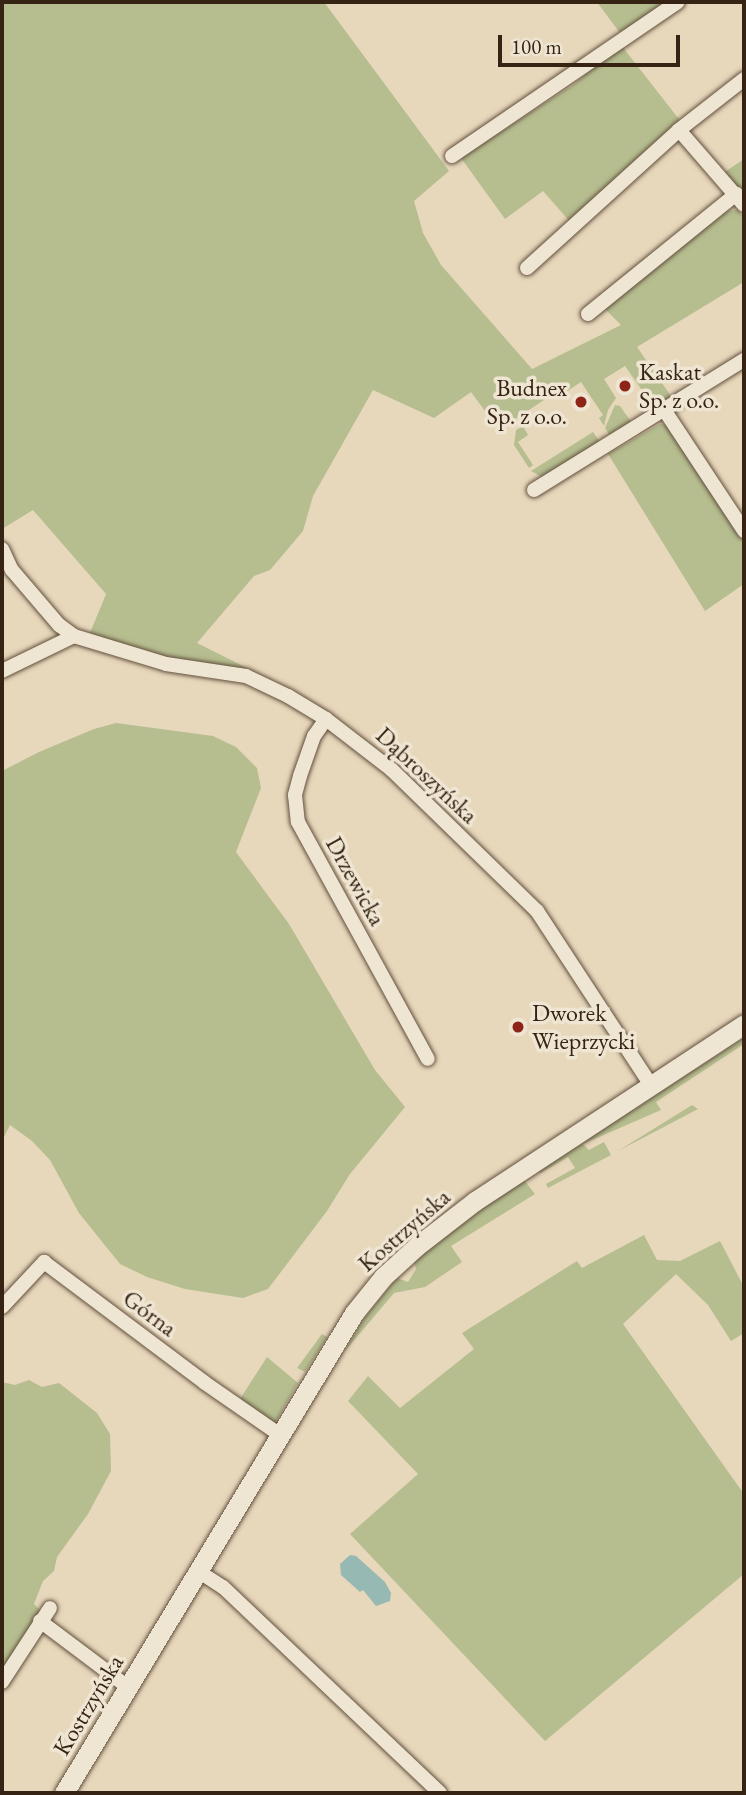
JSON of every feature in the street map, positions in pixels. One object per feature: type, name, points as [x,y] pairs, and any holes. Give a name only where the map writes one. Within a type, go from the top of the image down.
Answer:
[{"type":"main road","name":"Kostrzyńska","points":[[64,1793],[354,1313],[401,1260],[475,1201],[744,1024]]},
{"type":"street","points":[[452,156],[678,2]]},
{"type":"street","points":[[527,268],[679,130],[744,79]]},
{"type":"street","points":[[587,314],[740,200],[679,130]]},
{"type":"street","points":[[534,490],[744,360]]},
{"type":"street","points":[[664,411],[744,531]]},
{"type":"street","name":"Dąbroszyńska","points":[[2,549],[12,570],[60,625],[74,636],[166,664],[246,676],[288,696],[326,719],[392,770],[537,911],[651,1085]]},
{"type":"street","points":[[2,671],[74,636]]},
{"type":"street","name":"Drzewicka","points":[[326,719],[314,736],[300,776],[295,795],[298,822],[428,1059]]},
{"type":"street","name":"Górna","points":[[2,1307],[44,1262],[205,1383],[280,1435]]},
{"type":"street","points":[[198,1571],[223,1587],[440,1793]]},
{"type":"street","points":[[2,1682],[50,1608]]},
{"type":"street","points":[[40,1621],[128,1687]]},
{"type":"green space","points":[[2,2],[324,2],[449,171],[414,201],[423,233],[441,265],[532,369],[621,325],[605,309],[723,211],[738,210],[744,218],[744,282],[637,347],[673,399],[656,410],[625,366],[604,379],[616,398],[608,410],[604,426],[599,418],[603,415],[581,382],[563,394],[559,390],[499,430],[471,392],[434,418],[373,390],[313,496],[303,531],[270,570],[254,576],[197,643],[257,673],[149,654],[90,633],[106,594],[33,510],[2,529]]},
{"type":"green space","points":[[597,2],[670,2],[620,33]]},
{"type":"green space","points":[[621,45],[682,123],[571,223],[543,191],[505,219],[461,158],[573,85]]},
{"type":"green space","points":[[744,159],[744,200],[723,173]]},
{"type":"green space","points":[[615,405],[620,406],[632,423],[611,437],[605,428]]},
{"type":"green space","points":[[660,424],[668,425],[744,542],[744,584],[705,611],[608,454]]},
{"type":"green space","points":[[523,426],[528,435],[518,442],[533,465],[529,468],[514,445],[516,430]]},
{"type":"green space","points":[[593,432],[602,445],[544,478],[531,471]]},
{"type":"green space","points":[[116,723],[213,736],[236,747],[257,768],[261,788],[236,852],[289,924],[375,1070],[405,1107],[350,1174],[327,1211],[268,1289],[243,1298],[185,1289],[147,1277],[120,1264],[79,1213],[50,1160],[32,1141],[10,1125],[2,1141],[2,771],[39,752],[94,729]]},
{"type":"green space","points":[[744,1038],[744,1044],[656,1102],[661,1110],[583,1144],[589,1150],[604,1142],[611,1155],[548,1188],[546,1184],[575,1168],[568,1157],[541,1173],[536,1171]]},
{"type":"green space","points":[[692,1105],[698,1109],[618,1151]]},
{"type":"green space","points":[[524,1180],[535,1194],[451,1246],[462,1262],[425,1287],[394,1293],[345,1351],[365,1317],[397,1278],[408,1282],[416,1269],[414,1261],[480,1209]]},
{"type":"green space","points":[[644,1235],[657,1260],[680,1261],[720,1241],[744,1287],[744,1333],[731,1341],[708,1305],[676,1274],[623,1324],[744,1494],[744,1574],[545,1741],[350,1534],[418,1474],[348,1401],[368,1376],[400,1408],[474,1349],[462,1333],[577,1261],[582,1268]]},
{"type":"green space","points":[[322,1334],[327,1337],[305,1372],[297,1368]]},
{"type":"green space","points":[[267,1357],[298,1383],[275,1423],[240,1399]]},
{"type":"green space","points":[[29,1380],[42,1387],[59,1383],[97,1413],[110,1434],[111,1471],[88,1514],[57,1557],[54,1571],[43,1581],[34,1604],[43,1613],[2,1674],[2,1382],[15,1385]]},
{"type":"water","points":[[350,1555],[356,1556],[385,1582],[391,1593],[390,1601],[376,1606],[363,1590],[360,1592],[341,1575],[340,1564]]},
{"type":"place","name":"Kaskat Sp. z o.o.","points":[[625,386]]},
{"type":"place","name":"Budnex Sp. z o.o.","points":[[581,402]]},
{"type":"place","name":"Dworek Wieprzycki","points":[[518,1027]]}]
